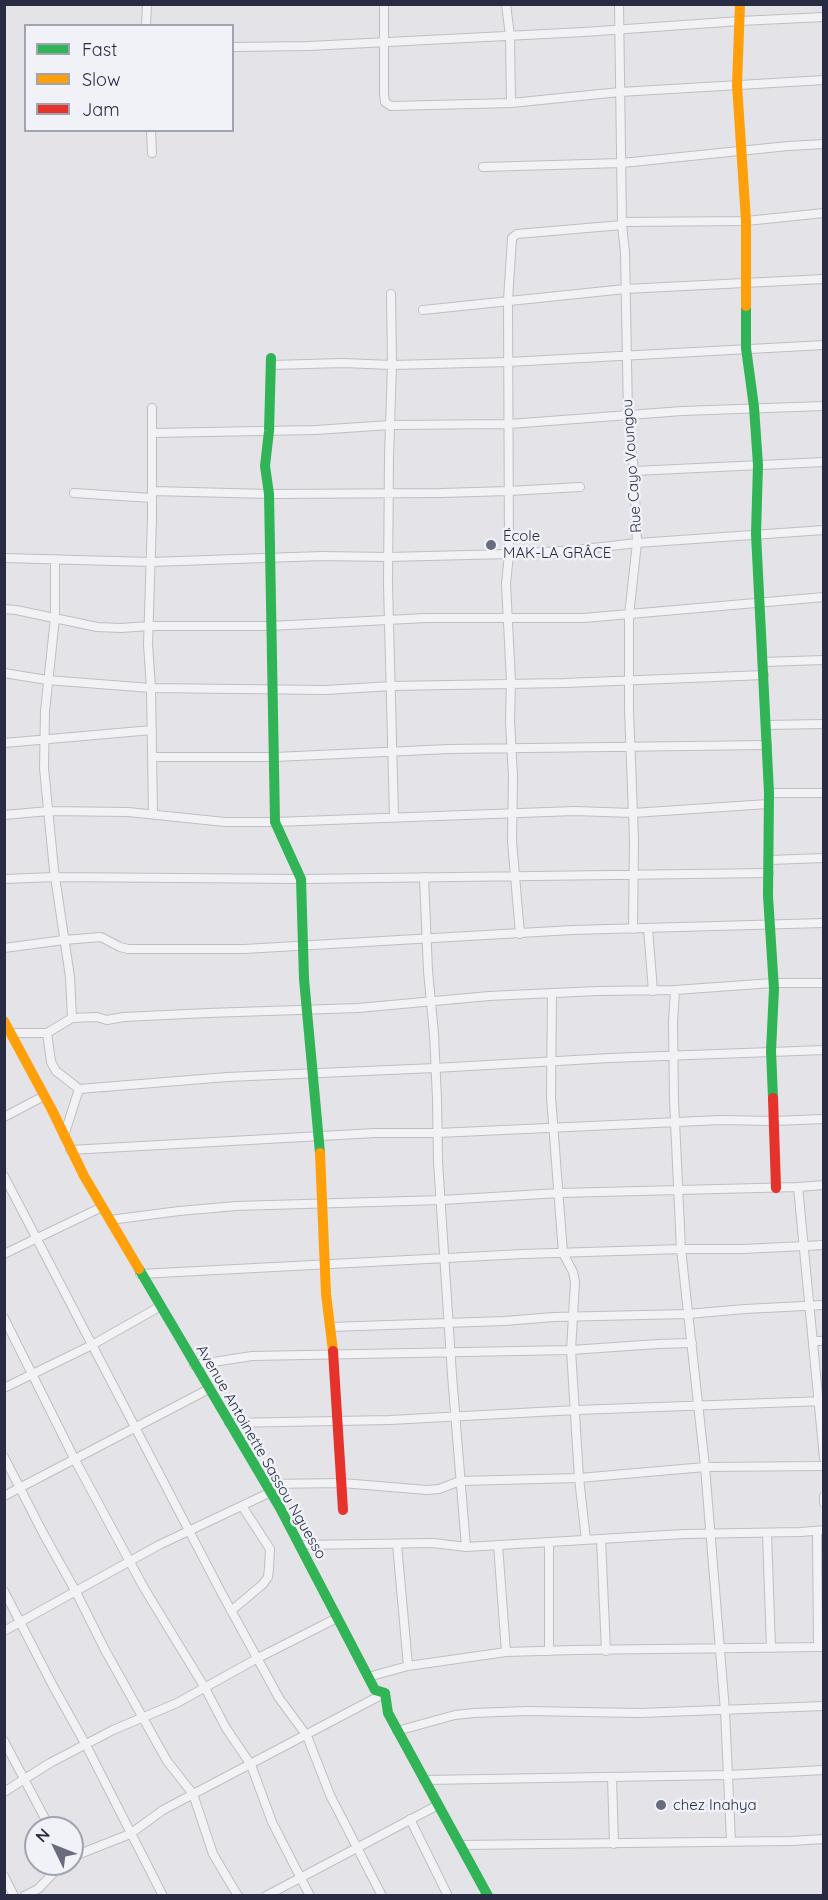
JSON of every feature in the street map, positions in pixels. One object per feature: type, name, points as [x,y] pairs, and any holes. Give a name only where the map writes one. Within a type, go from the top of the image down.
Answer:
[{"type":"street","points":[[146,24],[147,4]]},
{"type":"street","points":[[384,4],[384,94],[385,102],[391,106],[511,103],[620,92],[824,80]]},
{"type":"street","points":[[506,4],[510,36],[511,103]]},
{"type":"street","name":"Rue Cayo Voungou","points":[[620,4],[627,415],[634,471],[637,543],[629,615],[633,929]]},
{"type":"street","points":[[740,4],[737,85],[746,222],[746,348],[754,407],[758,465],[756,534],[769,799],[769,925],[773,983],[771,1050],[776,1188]]},
{"type":"street","points":[[234,47],[309,46],[510,36],[824,17]]},
{"type":"street","points":[[150,132],[152,153]]},
{"type":"street","points":[[483,167],[622,163],[824,144]]},
{"type":"street","points":[[520,934],[512,813],[511,684],[506,584],[509,554],[508,300],[512,238],[517,234],[623,224],[746,222],[824,213]]},
{"type":"street","points":[[423,310],[625,289],[824,279]]},
{"type":"street","points":[[391,294],[392,365],[388,557],[394,817]]},
{"type":"street","points":[[343,1510],[331,1328],[324,1263],[319,1136],[304,979],[301,879],[275,822],[269,494],[265,466],[269,431],[271,361],[392,365],[508,362],[824,345]]},
{"type":"street","points":[[153,433],[269,431],[390,425],[509,424],[754,407],[824,406]]},
{"type":"street","points":[[152,408],[148,644],[153,814]]},
{"type":"street","points":[[634,471],[824,462]]},
{"type":"street","points":[[74,493],[389,493],[579,487]]},
{"type":"street","points":[[4,558],[151,562],[322,556],[509,554],[824,530]]},
{"type":"street","points":[[55,560],[55,618],[47,680],[43,739],[44,768],[72,1018]]},
{"type":"street","points":[[4,609],[105,628],[270,626],[389,620],[584,618],[824,597]]},
{"type":"street","points":[[763,662],[824,660]]},
{"type":"street","points":[[4,673],[47,680],[151,688],[326,690],[390,686],[764,675]]},
{"type":"street","points":[[766,725],[824,724]]},
{"type":"street","points":[[4,743],[152,730]]},
{"type":"street","points":[[152,757],[275,757],[512,748],[767,745]]},
{"type":"street","points":[[4,815],[49,811],[153,814],[225,822],[275,822],[574,811],[633,813],[824,793]]},
{"type":"street","points":[[769,860],[824,858]]},
{"type":"street","points":[[4,879],[55,876],[301,879],[769,873]]},
{"type":"street","points":[[424,877],[438,1162],[450,1352],[466,1547]]},
{"type":"street","points":[[4,948],[101,937],[128,949],[244,949],[648,928],[824,924]]},
{"type":"street","points":[[648,928],[653,991]]},
{"type":"street","points":[[11,1033],[47,1033],[72,1018],[97,1017],[107,1020],[177,1014],[308,1010],[489,996],[675,990],[773,983],[824,983]]},
{"type":"street","points":[[675,990],[673,1056],[681,1249],[705,1467],[725,1711],[731,1841]]},
{"type":"street","points":[[552,993],[551,1097],[563,1253],[573,1272],[575,1294],[571,1350],[579,1478],[586,1540]]},
{"type":"street","name":"Avenue Antoinette Sassou Nguesso","points":[[4,1021],[70,1150],[159,1307],[268,1488],[375,1690],[385,1694],[388,1713],[397,1731],[488,1896]]},
{"type":"street","points":[[47,1033],[51,1062],[56,1071],[79,1089],[313,1073],[771,1050],[824,1050]]},
{"type":"street","points":[[64,1136],[79,1089]]},
{"type":"street","points":[[4,1117],[44,1096]]},
{"type":"street","points":[[70,1150],[375,1133],[438,1133],[722,1120],[824,1119]]},
{"type":"street","points":[[4,1176],[231,1611],[279,1698],[307,1736],[330,1795],[382,1896]]},
{"type":"street","points":[[110,1220],[179,1210],[236,1206],[824,1185]]},
{"type":"street","points":[[798,1187],[821,1401],[824,1458]]},
{"type":"street","points":[[4,1254],[102,1207]]},
{"type":"street","points":[[140,1274],[226,1271],[324,1263],[824,1245]]},
{"type":"street","points":[[331,1328],[688,1314],[824,1305]]},
{"type":"street","points":[[4,1388],[92,1345],[159,1307]]},
{"type":"street","points":[[4,1318],[75,1460],[144,1588],[205,1688],[226,1728],[251,1765],[272,1822],[310,1896]]},
{"type":"street","points":[[813,1341],[824,1341]]},
{"type":"street","points":[[194,1365],[252,1356],[571,1350],[692,1343]]},
{"type":"street","points":[[4,1496],[209,1389]]},
{"type":"street","points":[[229,1423],[338,1421],[821,1401]]},
{"type":"street","points":[[4,1456],[105,1650],[167,1761],[193,1794],[213,1854],[238,1896]]},
{"type":"street","points":[[4,1631],[190,1530],[242,1506],[268,1488],[342,1483],[427,1490],[439,1489],[460,1481],[579,1478],[705,1467],[824,1466]]},
{"type":"street","points":[[824,1496],[824,1503]]},
{"type":"street","points":[[231,1611],[263,1584],[268,1576],[269,1568],[268,1543],[242,1506]]},
{"type":"street","points":[[300,1545],[433,1543],[466,1547],[710,1533],[820,1530],[821,1647],[506,1652],[408,1666],[368,1677]]},
{"type":"street","points":[[767,1533],[771,1648]]},
{"type":"street","points":[[600,1539],[606,1650]]},
{"type":"street","points":[[549,1542],[549,1651]]},
{"type":"street","points":[[397,1544],[408,1666]]},
{"type":"street","points":[[498,1545],[506,1652]]},
{"type":"street","points":[[4,1591],[163,1896]]},
{"type":"street","points":[[4,1792],[86,1745],[143,1716],[177,1703],[337,1618]]},
{"type":"street","points":[[84,1852],[130,1834],[163,1810],[385,1694]]},
{"type":"street","points":[[397,1731],[455,1715],[474,1713],[538,1711],[640,1713],[824,1707]]},
{"type":"street","points":[[4,1741],[44,1816]]},
{"type":"street","points":[[424,1779],[729,1775],[824,1770]]},
{"type":"street","points":[[612,1777],[614,1844]]},
{"type":"street","points":[[266,1896],[438,1805]]},
{"type":"street","points":[[410,1819],[448,1896]]},
{"type":"street","points":[[460,1845],[824,1839]]},
{"type":"street","points":[[4,1876],[14,1896]]},
{"type":"street","points":[[24,1896],[38,1889],[50,1876]]},
{"type":"traffic: fast","points":[[746,306],[746,348],[754,407],[758,465],[756,534],[769,793],[768,896],[774,989],[771,1051],[773,1098]]},
{"type":"traffic: fast","points":[[271,358],[269,431],[265,466],[269,494],[275,822],[301,879],[304,979],[320,1153]]},
{"type":"traffic: fast","points":[[139,1269],[280,1508],[375,1690],[385,1693],[388,1713],[488,1896]]},
{"type":"traffic: slow","points":[[740,4],[737,85],[746,221],[746,306]]},
{"type":"traffic: slow","points":[[4,1021],[52,1110],[84,1176],[139,1269]]},
{"type":"traffic: slow","points":[[320,1153],[326,1294],[333,1351]]},
{"type":"traffic: jam","points":[[773,1098],[776,1188]]},
{"type":"traffic: jam","points":[[333,1351],[343,1510]]},
{"type":"place","name":"École MAK-LA GRÂCE","points":[[491,545]]},
{"type":"place","name":"chez Inahya","points":[[661,1805]]}]
